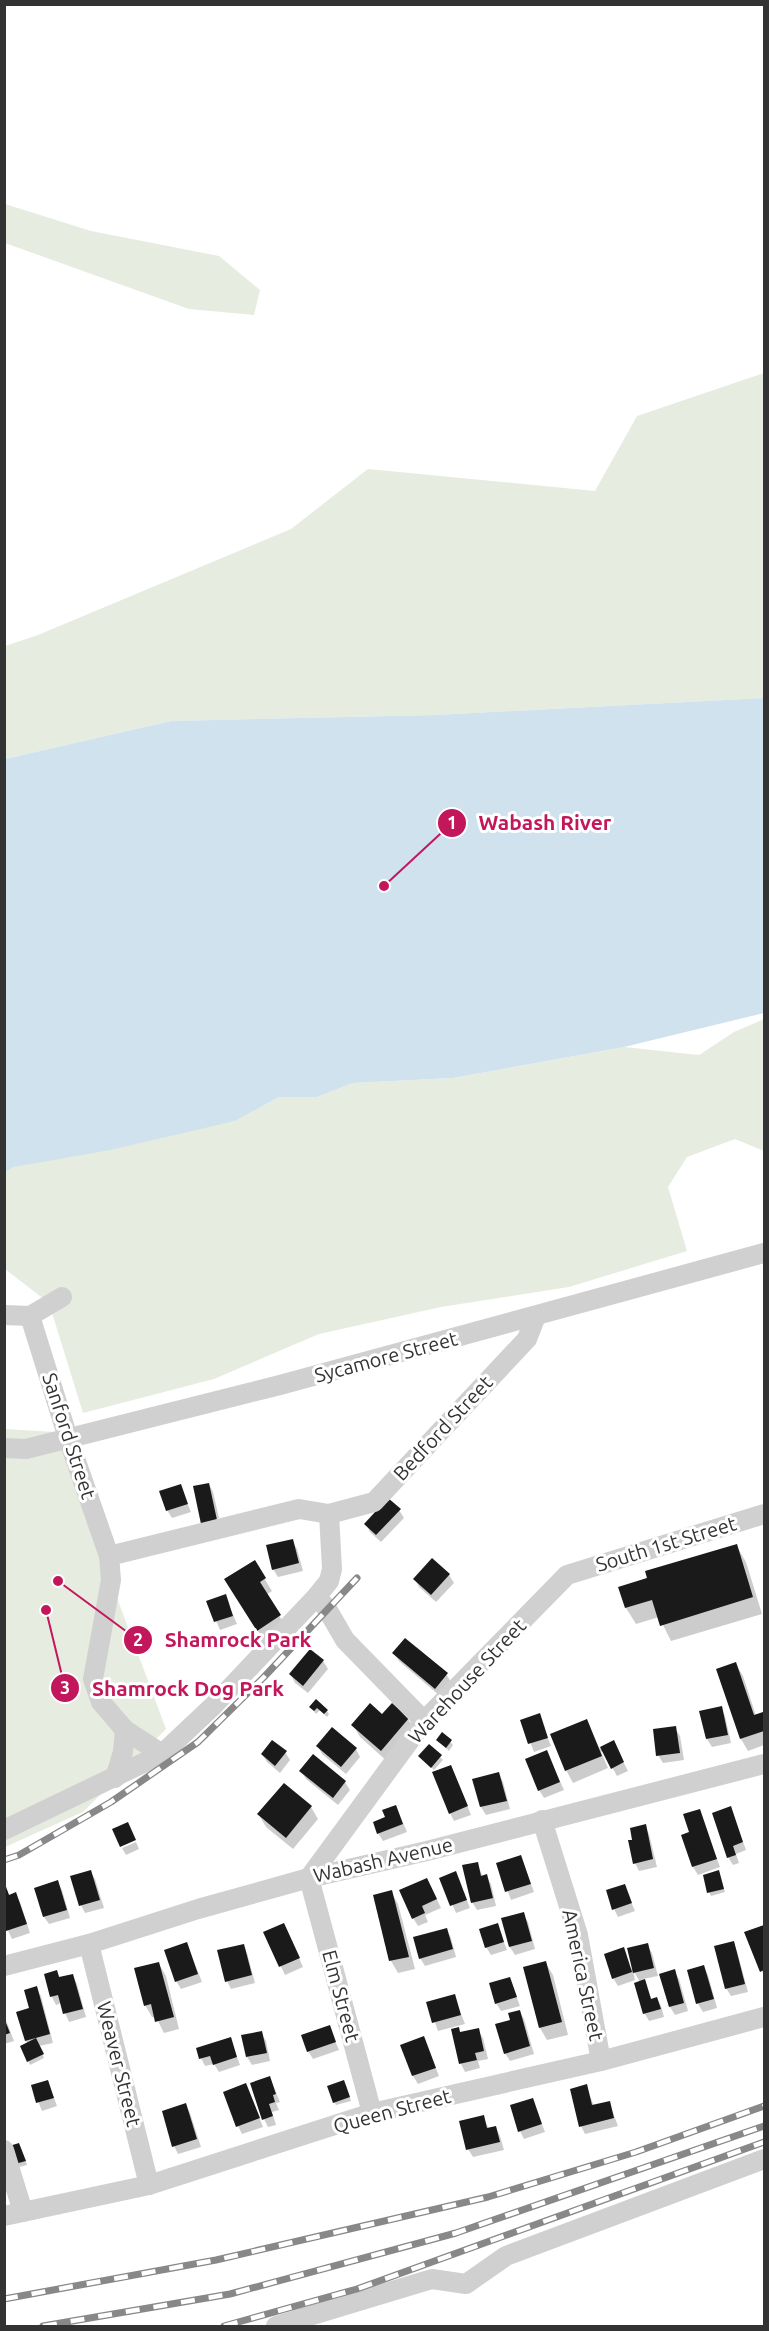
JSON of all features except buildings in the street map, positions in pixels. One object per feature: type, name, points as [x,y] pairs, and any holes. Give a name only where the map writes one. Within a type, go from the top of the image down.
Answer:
[{"type":"street","name":"Sycamore Street","points":[[4,1448],[26,1449],[280,1385],[765,1253]]},
{"type":"street","points":[[4,1315],[30,1316],[62,1298]]},
{"type":"street","name":"Sanford Street","points":[[30,1316],[68,1438],[109,1556],[111,1580],[93,1679],[101,1702],[125,1730],[162,1754]]},
{"type":"street","name":"Bedford Street","points":[[109,1556],[298,1509],[329,1514],[374,1502],[527,1339],[536,1316]]},
{"type":"street","points":[[4,1830],[162,1754],[213,1706],[329,1581],[332,1569],[329,1514]]},
{"type":"street","name":"South 1st Street","points":[[567,1575],[765,1514]]},
{"type":"street","name":"Warehouse Street","points":[[309,1878],[424,1721],[567,1575]]},
{"type":"street","points":[[317,1596],[327,1608],[345,1640],[424,1721]]},
{"type":"street","points":[[115,1778],[123,1752],[125,1730]]},
{"type":"street","name":"Wabash Avenue","points":[[4,1966],[89,1944],[198,1909],[309,1878],[427,1851],[765,1764]]},
{"type":"street","name":"America Street","points":[[542,1820],[578,1935],[601,2061]]},
{"type":"street","name":"Elm Street","points":[[309,1878],[372,2113]]},
{"type":"street","name":"Weaver Street","points":[[89,1944],[149,2185]]},
{"type":"street","name":"Queen Street","points":[[4,2150],[14,2214],[149,2185],[372,2113],[601,2061],[765,2017]]},
{"type":"street","points":[[276,2326],[432,2279],[466,2284],[506,2256],[765,2159]]},
{"type":"shaded area","points":[[5,204],[91,231],[219,256],[260,290],[254,315],[189,309],[5,243]]},
{"type":"shaded area","points":[[764,373],[764,698],[435,715],[171,721],[5,759],[5,646],[38,635],[291,529],[368,469],[595,491],[637,416]]},
{"type":"shaded area","points":[[764,1019],[764,1151],[735,1139],[687,1157],[668,1187],[687,1251],[569,1287],[441,1307],[319,1334],[214,1379],[83,1413],[49,1303],[5,1269],[4,1172],[14,1167],[235,1121],[279,1097],[317,1097],[353,1083],[453,1078],[624,1047],[699,1055],[734,1032]]},
{"type":"shaded area","points":[[5,1429],[55,1432],[166,1729],[83,1812],[5,1847]]},
{"type":"water","points":[[764,698],[764,1013],[624,1047],[453,1078],[353,1083],[317,1097],[279,1097],[235,1121],[110,1150],[14,1167],[5,1172],[5,759],[171,721],[435,715]]},
{"type":"railway","points":[[4,1860],[19,1855],[111,1802],[198,1742],[264,1677],[357,1578]]},
{"type":"railway","points":[[4,2299],[216,2260],[488,2197],[636,2152],[764,2106]]},
{"type":"railway","points":[[43,2326],[230,2294],[456,2233],[764,2126]]},
{"type":"railway","points":[[224,2326],[357,2289],[764,2142]]},
{"type":"place","name":"Wabash River","points":[[384,886]]},
{"type":"place","name":"Shamrock Park","points":[[58,1581]]},
{"type":"place","name":"Shamrock Dog Park","points":[[46,1610]]}]
